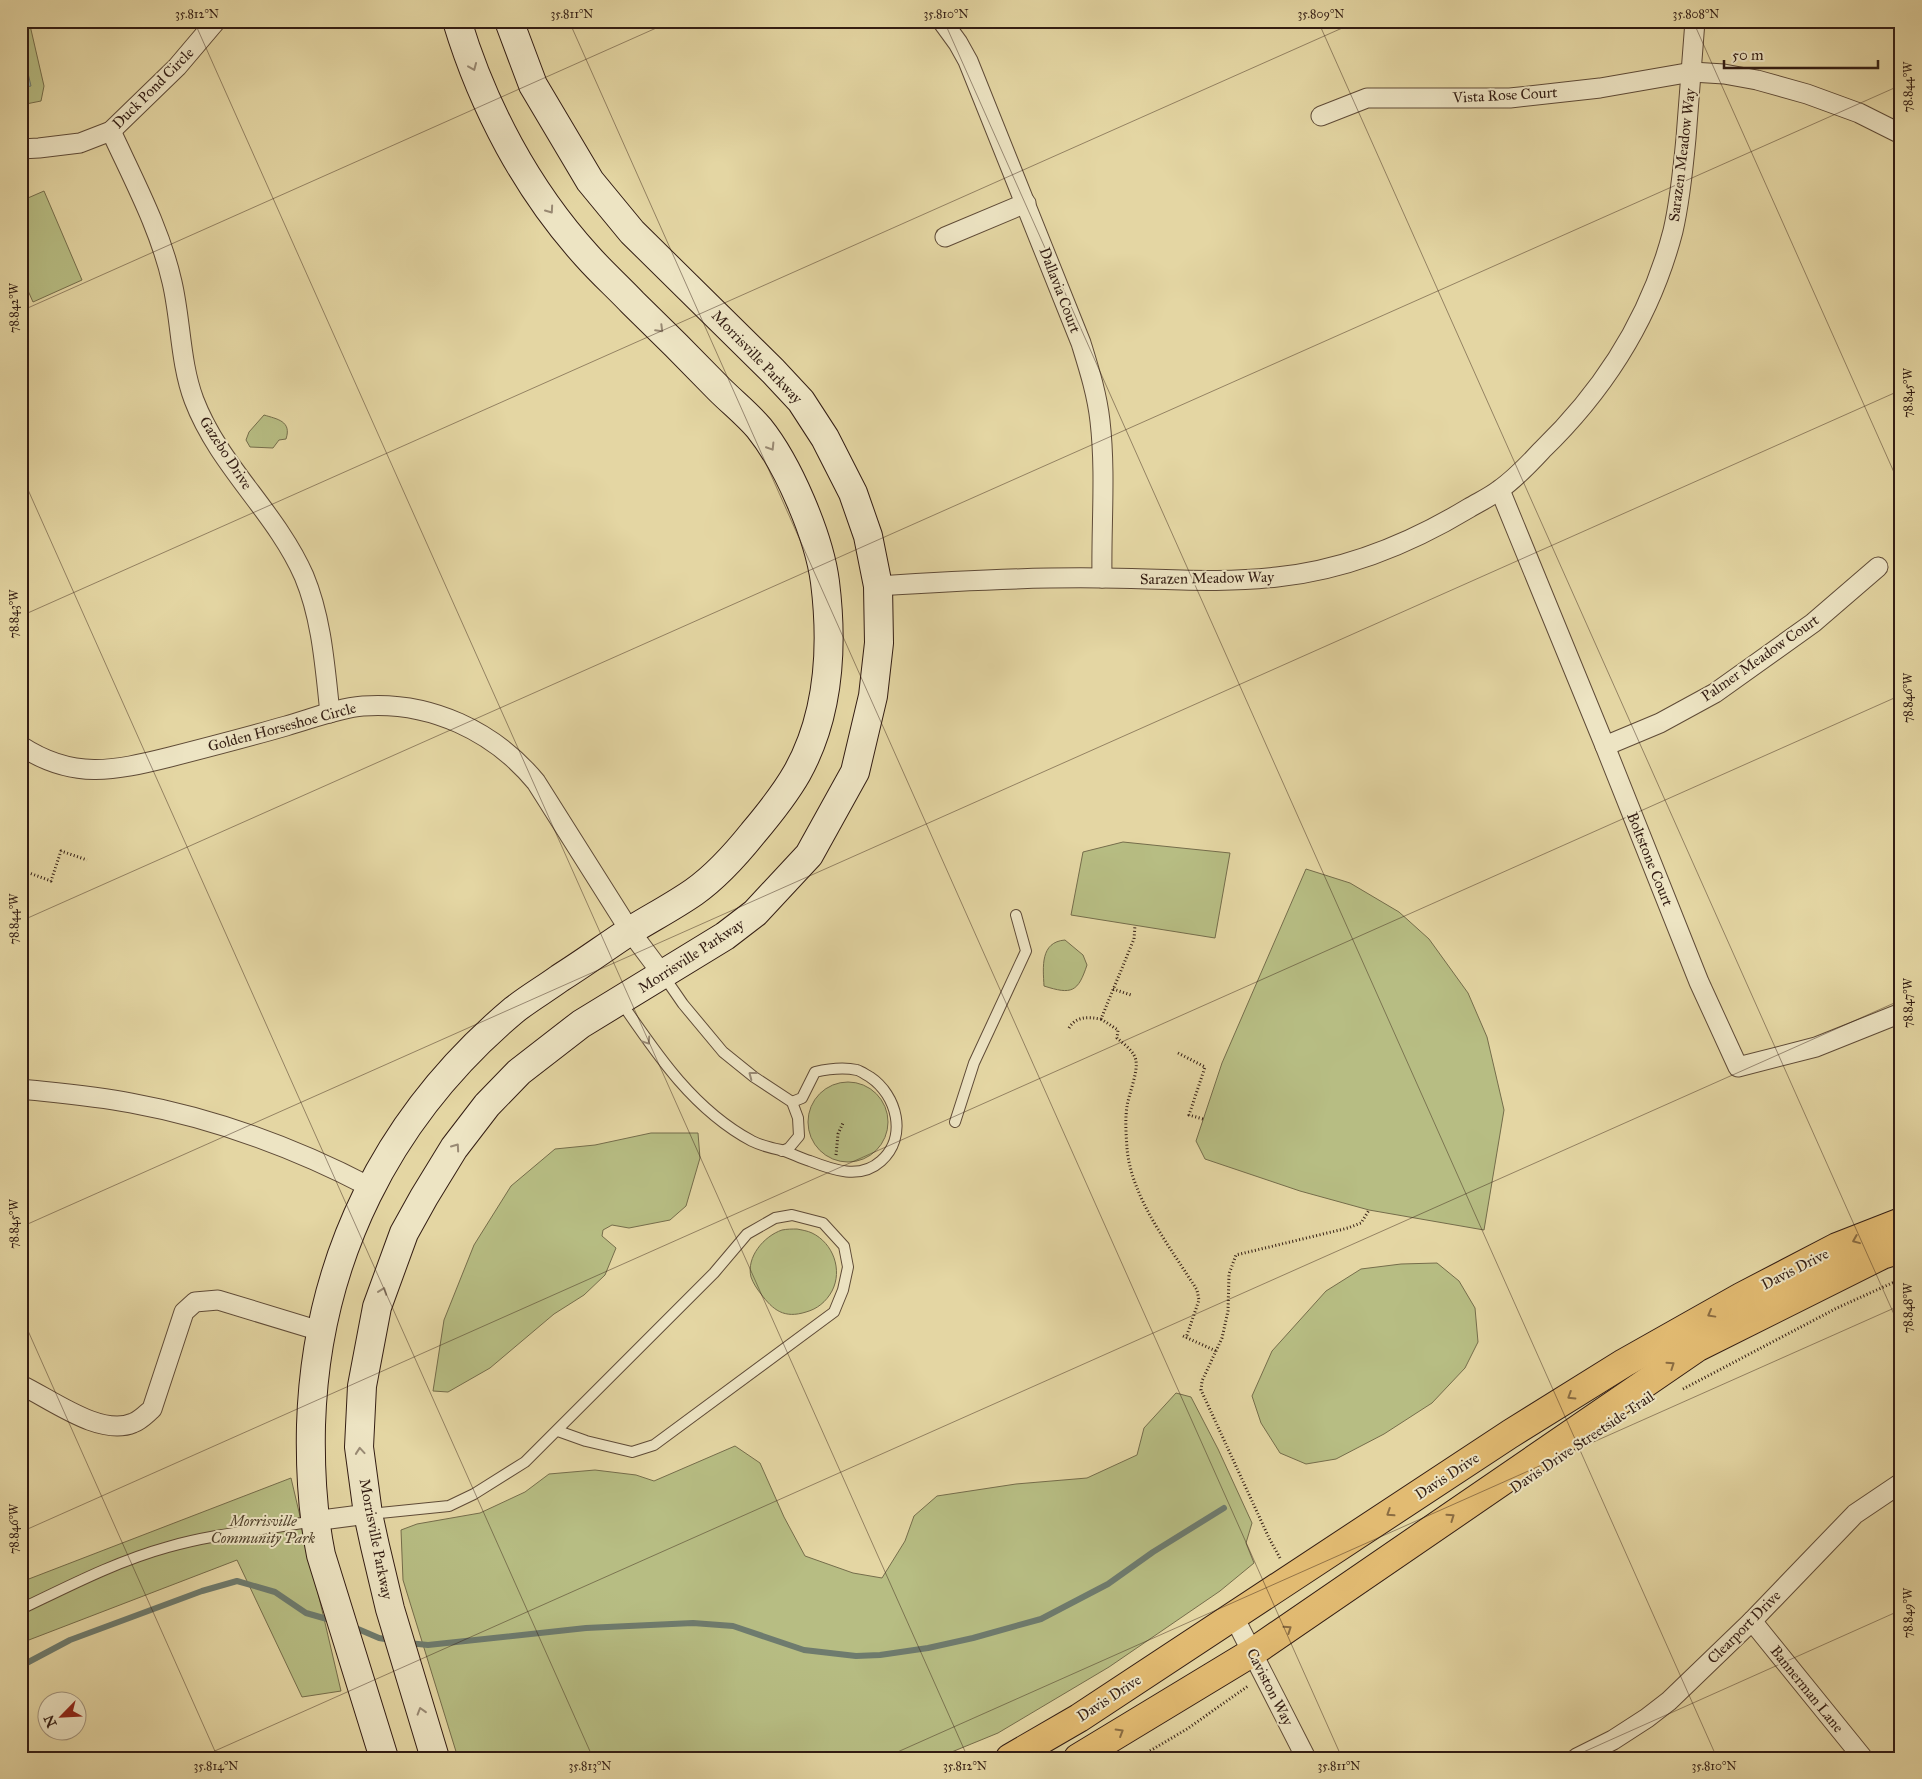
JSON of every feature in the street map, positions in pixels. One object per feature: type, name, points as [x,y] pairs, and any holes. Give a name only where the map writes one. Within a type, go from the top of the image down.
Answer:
[{"type":"main road","points":[[384,1758],[320,1555],[314,1521],[310,1467],[312,1389],[320,1331],[332,1283],[350,1232],[370,1187],[410,1122],[444,1078],[483,1038],[520,1006],[630,931],[697,890],[742,847],[768,816],[798,772],[813,737],[828,678],[829,634],[824,576],[810,525],[790,477],[760,430],[588,257],[553,215],[523,171],[491,110],[466,50],[457,21]]},
{"type":"main road","name":"Morrisville Parkway","points":[[435,1758],[390,1608],[368,1514],[359,1447],[362,1386],[377,1307],[404,1233],[454,1148],[487,1105],[520,1072],[582,1024],[725,936],[755,913],[809,855],[855,772],[873,696],[880,643],[878,586],[868,536],[853,492],[825,438],[806,408],[773,371],[632,232],[590,181],[534,85],[509,21]]},
{"type":"main road","name":"Davis Drive","points":[[1010,1758],[1079,1718],[1502,1439],[1624,1363],[1741,1297],[1837,1247],[1901,1222]]},
{"type":"main road","name":"Davis Drive","points":[[1078,1758],[1253,1652],[1698,1347],[1882,1255],[1901,1248]]},
{"type":"street","name":"Duck Pond Circle","points":[[21,149],[80,143],[111,131],[177,67],[216,21]]},
{"type":"street","name":"Dallavia Court","points":[[942,21],[968,61],[1081,343],[1092,380],[1100,419],[1103,457],[1102,578]]},
{"type":"street","name":"Sarazen Meadow Way","points":[[878,586],[970,580],[1102,578],[1227,581],[1279,577],[1318,570],[1354,560],[1413,539],[1500,490],[1566,427],[1604,380],[1630,338],[1652,293],[1672,232],[1681,192],[1695,21]]},
{"type":"street","name":"Vista Rose Court","points":[[1321,116],[1368,98],[1510,98],[1600,88],[1692,72],[1724,74],[1757,80],[1798,92],[1859,113],[1901,134]]},
{"type":"street","name":"Gazebo Drive","points":[[111,131],[160,239],[172,282],[186,367],[194,399],[207,429],[286,544],[304,577],[320,632],[330,713]]},
{"type":"street","points":[[945,237],[1026,203]]},
{"type":"street","name":"Boltstone Court","points":[[1500,490],[1606,746],[1699,982],[1738,1067],[1816,1046],[1901,1013]]},
{"type":"street","name":"Palmer Meadow Court","points":[[1606,746],[1660,723],[1715,693],[1813,623],[1878,567]]},
{"type":"street","name":"Golden Horseshoe Circle","points":[[21,746],[48,761],[98,770],[124,768],[362,706],[415,709],[451,719],[486,737],[527,771],[536,782],[630,931],[663,975]]},
{"type":"street","points":[[21,1089],[130,1103],[213,1123],[292,1152],[370,1187]]},
{"type":"street","points":[[21,1385],[94,1423],[120,1426],[132,1423],[152,1409],[184,1312],[194,1302],[218,1300],[320,1331]]},
{"type":"street","name":"Clearport Drive","points":[[1578,1758],[1614,1740],[1669,1701],[1856,1514],[1901,1483]]},
{"type":"street","points":[[314,1521],[368,1514]]},
{"type":"street","name":"Caviston Way","points":[[1234,1617],[1306,1758]]},
{"type":"street","name":"Bannerman Lane","points":[[1752,1620],[1863,1758]]},
{"type":"lane","points":[[955,1122],[974,1063],[1026,951],[1016,915]]},
{"type":"lane","points":[[663,975],[683,1004],[724,1052],[754,1077],[792,1102],[798,1118],[799,1136],[789,1148],[782,1151]]},
{"type":"lane","points":[[620,1001],[666,1066],[697,1100],[752,1141],[834,1171],[852,1173],[868,1169],[881,1162],[890,1152],[895,1141],[898,1124],[888,1093],[877,1082],[858,1070],[826,1069],[815,1072],[802,1098],[792,1102]]},
{"type":"lane","points":[[368,1514],[449,1506],[474,1494],[525,1462],[714,1273],[747,1234],[775,1218],[792,1215],[823,1223],[844,1246],[848,1267],[843,1290],[834,1312],[654,1445],[632,1452],[586,1441],[558,1431]]},
{"type":"lane","points":[[21,1609],[83,1580],[147,1553],[170,1546],[228,1533],[314,1521]]},
{"type":"path","points":[[21,870],[51,881],[61,851],[87,860]]},
{"type":"path","points":[[56,852],[61,854]]},
{"type":"path","points":[[1101,1019],[1134,939],[1135,925]]},
{"type":"path","points":[[1113,989],[1131,995]]},
{"type":"path","points":[[1069,1028],[1073,1021],[1082,1018],[1101,1019],[1118,1030],[1117,1038],[1134,1055],[1137,1062],[1127,1107],[1126,1137],[1128,1162],[1136,1188],[1197,1290],[1199,1300],[1184,1337],[1216,1351]]},
{"type":"path","points":[[1178,1053],[1205,1067],[1189,1115],[1203,1119]]},
{"type":"path","points":[[834,1171],[838,1134],[843,1123]]},
{"type":"path","points":[[1291,1578],[1269,1538],[1202,1390],[1202,1381],[1222,1338],[1228,1311],[1229,1274],[1236,1255],[1348,1228],[1361,1223],[1369,1210]]},
{"type":"path","name":"Davis Drive Streetside Trail","points":[[1675,1393],[1836,1308],[1901,1279]]},
{"type":"path","points":[[1138,1758],[1187,1729],[1234,1695]]},
{"type":"green space","points":[[21,21],[29,21],[44,86],[41,101],[21,105]]},
{"type":"green space","points":[[44,191],[82,280],[33,302],[21,275],[21,201]]},
{"type":"green space","points":[[264,415],[278,420],[285,425],[287,428],[286,439],[279,440],[273,448],[250,447],[246,440],[249,432]]},
{"type":"green space","points":[[1123,842],[1230,853],[1215,938],[1071,915],[1083,852]]},
{"type":"green space","points":[[1306,869],[1350,883],[1399,912],[1429,939],[1468,993],[1487,1037],[1504,1110],[1484,1230],[1369,1210],[1300,1191],[1205,1159],[1196,1141],[1222,1063]]},
{"type":"green space","points":[[1065,940],[1083,955],[1087,965],[1084,974],[1073,989],[1061,990],[1044,986],[1043,971],[1047,950],[1051,945]]},
{"type":"green space","points":[[848,1082],[863,1085],[876,1094],[885,1107],[888,1122],[885,1137],[876,1150],[863,1159],[848,1162],[833,1159],[820,1150],[811,1137],[808,1122],[811,1107],[820,1094],[833,1085]]},
{"type":"green space","points":[[651,1133],[698,1133],[700,1158],[686,1206],[670,1220],[629,1228],[612,1225],[603,1230],[602,1236],[616,1248],[605,1275],[584,1295],[554,1314],[490,1368],[448,1392],[433,1391],[444,1320],[474,1245],[511,1186],[555,1149],[595,1145]]},
{"type":"green space","points":[[797,1229],[812,1233],[826,1243],[836,1266],[835,1283],[827,1298],[817,1307],[798,1314],[785,1314],[775,1309],[765,1300],[751,1277],[750,1269],[754,1255],[763,1242],[782,1230]]},
{"type":"green space","points":[[1437,1263],[1459,1281],[1475,1308],[1478,1342],[1465,1368],[1432,1403],[1384,1434],[1336,1459],[1306,1464],[1280,1453],[1261,1423],[1252,1396],[1272,1351],[1326,1291],[1361,1269],[1401,1264]]},
{"type":"green space","points":[[1176,1393],[1191,1397],[1218,1449],[1252,1523],[1246,1543],[1254,1563],[1220,1591],[1109,1667],[998,1733],[937,1758],[458,1758],[403,1580],[401,1530],[417,1524],[480,1513],[525,1492],[549,1474],[595,1470],[636,1475],[654,1481],[735,1446],[760,1463],[784,1517],[805,1556],[853,1573],[882,1578],[905,1541],[914,1516],[937,1496],[1016,1484],[1087,1478],[1137,1455],[1144,1428]]},
{"type":"green space","name":"Morrisville Community Park","points":[[291,1478],[341,1691],[302,1697],[237,1560],[21,1643],[21,1582]]},
{"type":"shaded area","points":[[21,43],[31,86],[21,88]]},
{"type":"waterway","points":[[408,1643],[428,1645],[586,1628],[693,1623],[733,1626],[804,1650],[856,1656],[880,1655],[928,1648],[973,1638],[1041,1619],[1108,1584],[1153,1552],[1224,1508]]},
{"type":"waterway","points":[[21,1666],[70,1640],[202,1591],[237,1581],[275,1592],[306,1613],[334,1621]]},
{"type":"waterway","points":[[351,1626],[379,1638],[391,1640]]}]
